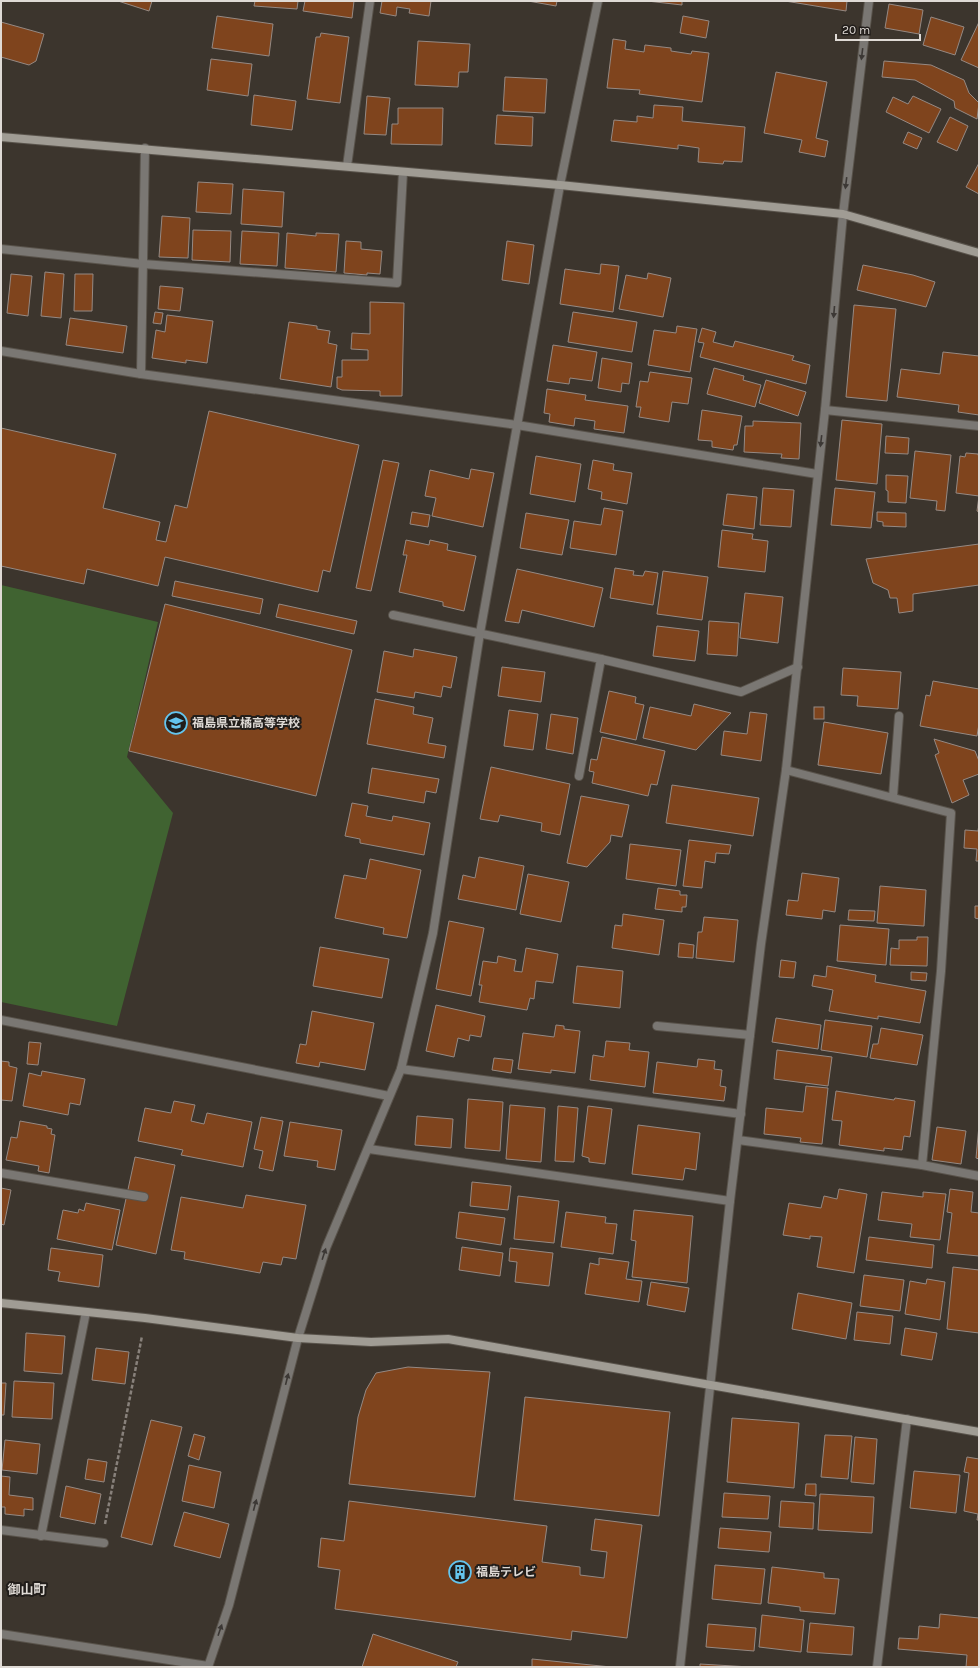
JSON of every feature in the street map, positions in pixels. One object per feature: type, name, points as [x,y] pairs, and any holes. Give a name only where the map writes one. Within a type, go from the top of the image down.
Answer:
[{"type":"street","points":[[347,166],[370,1]]},
{"type":"street","points":[[1,1634],[208,1666],[229,1605],[298,1338],[326,1248],[401,1070],[433,933],[480,633],[560,185],[598,1]]},
{"type":"street","points":[[680,1667],[730,1202],[761,944],[786,770],[798,667],[817,474],[825,410],[843,214],[868,1]]},
{"type":"street","points":[[1,137],[145,148],[560,185],[843,214],[979,253]]},
{"type":"street","points":[[141,374],[145,148]]},
{"type":"street","points":[[1,249],[143,264],[396,283],[403,172]]},
{"type":"street","points":[[1,351],[141,374],[517,425],[817,474]]},
{"type":"street","points":[[825,410],[979,426]]},
{"type":"street","points":[[393,615],[600,659],[741,692],[798,667]]},
{"type":"street","points":[[579,776],[600,659]]},
{"type":"street","points":[[893,797],[899,716]]},
{"type":"street","points":[[786,770],[951,813],[941,971],[922,1165]]},
{"type":"street","points":[[1,1020],[389,1096]]},
{"type":"street","points":[[656,1026],[750,1035]]},
{"type":"street","points":[[401,1070],[741,1114]]},
{"type":"street","points":[[738,1140],[922,1165],[979,1176]]},
{"type":"street","points":[[369,1149],[730,1202]]},
{"type":"street","points":[[1,1173],[144,1197]]},
{"type":"street","points":[[1,1303],[145,1318],[298,1338],[371,1342],[448,1339],[979,1432]]},
{"type":"street","points":[[41,1536],[86,1312]]},
{"type":"street","points":[[877,1667],[907,1419]]},
{"type":"street","points":[[1,1530],[102,1543]]},
{"type":"path","points":[[102,1543],[145,1318]]},
{"type":"green space","points":[[1,585],[158,622],[127,757],[173,813],[117,1026],[1,1002]]},
{"type":"building","points":[[118,1],[152,1],[149,11]]},
{"type":"building","points":[[255,1],[298,1],[297,9],[254,6]]},
{"type":"building","points":[[305,1],[354,1],[352,18],[303,11]]},
{"type":"building","points":[[382,1],[431,1],[429,16],[409,13],[410,9],[397,7],[396,16],[380,13]]},
{"type":"building","points":[[528,1],[557,1],[556,6]]},
{"type":"building","points":[[647,1],[682,1],[682,5]]},
{"type":"building","points":[[785,1],[847,1],[846,11]]},
{"type":"building","points":[[889,4],[923,10],[919,34],[885,28]]},
{"type":"building","points":[[217,16],[273,24],[269,56],[212,48]]},
{"type":"building","points":[[683,16],[709,21],[706,38],[680,33]]},
{"type":"building","points":[[931,17],[964,27],[955,55],[923,45]]},
{"type":"building","points":[[1,22],[44,34],[36,61],[29,65],[1,57]]},
{"type":"building","points":[[979,22],[979,68],[961,60]]},
{"type":"building","points":[[321,33],[349,37],[340,103],[307,99],[316,37],[320,37]]},
{"type":"building","points":[[613,39],[626,41],[625,49],[644,52],[645,45],[671,48],[671,51],[691,54],[692,51],[709,53],[702,102],[639,94],[640,90],[607,88]]},
{"type":"building","points":[[418,41],[470,44],[468,72],[459,72],[458,87],[415,85]]},
{"type":"building","points":[[211,59],[252,64],[248,96],[207,90]]},
{"type":"building","points":[[884,61],[931,65],[964,80],[969,93],[979,103],[977,119],[955,108],[954,101],[915,80],[882,77]]},
{"type":"building","points":[[776,72],[827,82],[816,138],[828,141],[825,157],[799,152],[802,140],[764,133]]},
{"type":"building","points":[[505,77],[547,79],[545,113],[503,111]]},
{"type":"building","points":[[254,95],[296,101],[292,130],[251,125]]},
{"type":"building","points":[[367,96],[390,98],[386,135],[364,134]]},
{"type":"building","points":[[913,96],[941,109],[929,133],[886,112],[893,97],[908,104]]},
{"type":"building","points":[[654,105],[683,107],[682,121],[745,127],[742,162],[724,161],[723,164],[698,162],[699,148],[678,145],[678,149],[611,141],[614,120],[637,122],[637,116],[653,118]]},
{"type":"building","points":[[398,108],[443,108],[442,145],[391,144],[392,124],[398,124]]},
{"type":"building","points":[[497,115],[533,117],[532,146],[495,144]]},
{"type":"building","points":[[950,117],[968,126],[957,151],[937,142]]},
{"type":"building","points":[[908,132],[922,138],[917,149],[903,143]]},
{"type":"building","points":[[979,163],[979,194],[966,187]]},
{"type":"building","points":[[198,182],[233,184],[231,214],[196,212]]},
{"type":"building","points":[[243,189],[284,192],[282,227],[241,224]]},
{"type":"building","points":[[162,216],[190,218],[188,258],[159,257]]},
{"type":"building","points":[[193,230],[231,231],[230,262],[192,260]]},
{"type":"building","points":[[242,231],[279,233],[277,266],[240,264]]},
{"type":"building","points":[[287,233],[316,236],[316,233],[339,234],[336,272],[285,268]]},
{"type":"building","points":[[346,241],[361,242],[361,249],[382,251],[380,274],[367,273],[367,275],[344,273]]},
{"type":"building","points":[[507,241],[534,245],[529,284],[502,280]]},
{"type":"building","points":[[601,264],[619,266],[613,312],[560,304],[565,269],[600,274]]},
{"type":"building","points":[[863,265],[913,275],[935,282],[926,307],[857,290]]},
{"type":"building","points":[[45,272],[64,274],[61,318],[41,316]]},
{"type":"building","points":[[648,273],[671,278],[663,317],[619,309],[626,275],[647,279]]},
{"type":"building","points":[[11,274],[32,276],[28,316],[7,313]]},
{"type":"building","points":[[75,274],[93,274],[92,311],[74,311]]},
{"type":"building","points":[[160,286],[183,288],[180,311],[158,309]]},
{"type":"building","points":[[370,302],[404,303],[402,396],[380,396],[380,391],[342,390],[337,388],[337,377],[342,377],[342,360],[368,360],[368,350],[351,349],[352,333],[370,334]]},
{"type":"building","points":[[854,305],[896,309],[887,401],[846,397]]},
{"type":"building","points":[[155,312],[163,313],[161,324],[153,323]]},
{"type":"building","points":[[573,312],[637,322],[632,352],[568,342]]},
{"type":"building","points":[[167,315],[213,321],[207,363],[186,360],[186,363],[152,358],[156,330],[165,332]]},
{"type":"building","points":[[70,318],[127,326],[123,353],[66,345]]},
{"type":"building","points":[[289,322],[317,326],[317,329],[330,331],[328,343],[337,345],[331,387],[280,379]]},
{"type":"building","points":[[677,326],[697,329],[690,372],[648,365],[654,330],[676,333]]},
{"type":"building","points":[[702,328],[716,332],[713,342],[733,347],[735,341],[794,356],[792,360],[810,365],[806,384],[700,357],[704,343],[698,342]]},
{"type":"building","points":[[553,345],[597,352],[592,381],[570,378],[569,384],[547,381]]},
{"type":"building","points":[[943,352],[979,356],[979,415],[958,412],[959,405],[897,397],[901,369],[940,374]]},
{"type":"building","points":[[602,358],[632,363],[629,384],[622,383],[621,392],[598,388]]},
{"type":"building","points":[[714,368],[744,376],[743,380],[761,385],[755,407],[707,394]]},
{"type":"building","points":[[650,372],[692,378],[688,404],[672,402],[669,422],[639,417],[641,407],[636,407],[640,381],[648,382]]},
{"type":"building","points":[[766,380],[806,392],[798,416],[759,403]]},
{"type":"building","points":[[547,389],[586,395],[585,400],[628,406],[624,433],[594,429],[595,421],[575,418],[574,426],[549,422],[550,414],[544,413]]},
{"type":"building","points":[[702,410],[742,416],[737,445],[734,445],[733,450],[712,447],[712,441],[698,440]]},
{"type":"building","points":[[209,411],[359,445],[330,572],[323,570],[318,592],[165,557],[158,586],[87,569],[84,584],[1,566],[1,428],[116,454],[103,508],[160,522],[156,540],[166,542],[175,505],[187,508]]},
{"type":"building","points":[[842,420],[882,424],[877,484],[836,480]]},
{"type":"building","points":[[753,421],[801,423],[799,459],[781,458],[782,454],[744,452],[745,426],[753,426]]},
{"type":"building","points":[[886,436],[909,438],[908,454],[885,453]]},
{"type":"building","points":[[915,451],[951,455],[945,511],[936,510],[937,501],[910,498]]},
{"type":"building","points":[[966,453],[978,454],[979,496],[956,493],[960,456],[965,457]]},
{"type":"building","points":[[536,456],[581,464],[575,502],[530,494]]},
{"type":"building","points":[[383,460],[399,463],[371,591],[356,588]]},
{"type":"building","points":[[593,460],[614,464],[613,470],[632,473],[627,504],[601,499],[602,492],[588,489]]},
{"type":"building","points":[[471,469],[494,473],[483,527],[432,516],[436,498],[425,496],[430,470],[469,479]]},
{"type":"building","points":[[886,475],[908,476],[906,503],[888,502]]},
{"type":"building","points":[[763,488],[794,490],[791,527],[760,525]]},
{"type":"building","points":[[835,488],[875,492],[871,528],[831,525]]},
{"type":"building","points":[[727,494],[757,497],[754,529],[723,525]]},
{"type":"building","points":[[979,496],[979,512],[977,511]]},
{"type":"building","points":[[604,508],[623,511],[616,555],[570,548],[574,521],[601,525]]},
{"type":"building","points":[[412,512],[430,515],[428,527],[410,524]]},
{"type":"building","points":[[877,512],[906,513],[906,527],[883,526],[883,522],[877,521]]},
{"type":"building","points":[[526,513],[569,520],[562,555],[520,548]]},
{"type":"building","points":[[722,530],[753,534],[752,539],[768,541],[765,572],[718,567]]},
{"type":"building","points":[[406,540],[429,545],[430,540],[448,544],[447,550],[476,556],[464,611],[443,606],[443,602],[399,592],[407,555],[403,555]]},
{"type":"building","points":[[979,544],[979,585],[913,594],[913,611],[899,613],[897,598],[890,598],[888,590],[873,583],[866,559]]},
{"type":"building","points":[[615,568],[634,571],[633,575],[643,576],[645,571],[658,573],[653,605],[610,598]]},
{"type":"building","points":[[517,569],[603,588],[594,627],[522,610],[519,623],[505,621]]},
{"type":"building","points":[[663,571],[708,577],[702,620],[657,614]]},
{"type":"building","points":[[175,581],[263,599],[260,614],[172,596]]},
{"type":"building","points":[[745,593],[783,597],[778,643],[740,638]]},
{"type":"building","points":[[165,604],[352,650],[316,796],[129,751]]},
{"type":"building","points":[[279,604],[357,621],[354,634],[276,617]]},
{"type":"building","points":[[709,621],[739,623],[737,656],[707,654]]},
{"type":"building","points":[[657,626],[699,631],[695,661],[653,656]]},
{"type":"building","points":[[414,649],[457,657],[451,688],[443,686],[441,697],[415,692],[414,698],[377,692],[384,651],[413,657]]},
{"type":"building","points":[[502,667],[545,672],[541,702],[498,696]]},
{"type":"building","points":[[843,668],[901,672],[898,709],[857,706],[858,696],[841,695]]},
{"type":"building","points":[[933,681],[979,689],[979,724],[977,736],[920,726],[926,695],[930,696]]},
{"type":"building","points":[[609,691],[636,697],[635,703],[644,705],[636,740],[600,732]]},
{"type":"building","points":[[375,699],[414,707],[413,714],[433,718],[428,743],[446,746],[444,758],[367,744]]},
{"type":"building","points":[[694,704],[731,713],[696,750],[643,738],[650,707],[691,716]]},
{"type":"building","points":[[814,707],[824,707],[824,719],[814,719]]},
{"type":"building","points":[[509,710],[538,714],[533,750],[504,746]]},
{"type":"building","points":[[750,712],[767,714],[761,761],[721,755],[724,731],[747,734]]},
{"type":"building","points":[[551,714],[578,718],[573,754],[546,749]]},
{"type":"building","points":[[824,722],[888,733],[881,774],[818,765]]},
{"type":"building","points":[[602,737],[665,751],[657,785],[651,784],[648,796],[592,783],[594,772],[589,771],[591,759],[597,760]]},
{"type":"building","points":[[934,739],[975,751],[979,761],[979,774],[963,780],[969,795],[952,803],[935,755],[939,753]]},
{"type":"building","points":[[491,767],[570,784],[560,835],[541,831],[542,823],[500,815],[498,822],[480,819]]},
{"type":"building","points":[[372,768],[439,779],[436,793],[426,791],[424,803],[368,793]]},
{"type":"building","points":[[672,785],[759,798],[753,836],[666,823]]},
{"type":"building","points":[[581,796],[629,805],[622,837],[611,835],[610,842],[587,867],[567,863]]},
{"type":"building","points":[[352,803],[368,806],[366,816],[392,821],[393,816],[430,823],[424,855],[360,843],[360,839],[345,836]]},
{"type":"building","points":[[979,824],[979,861],[976,861],[977,849],[964,848],[965,830],[978,831]]},
{"type":"building","points":[[689,840],[731,845],[729,854],[716,853],[715,863],[705,861],[702,888],[683,886]]},
{"type":"building","points":[[630,844],[681,850],[676,886],[626,879]]},
{"type":"building","points":[[479,857],[524,866],[516,910],[458,899],[463,875],[475,878]]},
{"type":"building","points":[[370,859],[421,870],[407,938],[383,934],[384,928],[335,918],[344,875],[366,879]]},
{"type":"building","points":[[802,873],[839,878],[835,912],[823,910],[822,919],[786,915],[788,900],[798,901]]},
{"type":"building","points":[[528,874],[569,882],[561,922],[520,914]]},
{"type":"building","points":[[880,886],[926,890],[924,926],[877,923]]},
{"type":"building","points":[[658,888],[680,891],[680,895],[687,895],[686,907],[682,907],[682,912],[655,909]]},
{"type":"building","points":[[975,906],[979,906],[979,919],[975,918]]},
{"type":"building","points":[[849,910],[875,911],[874,921],[848,920]]},
{"type":"building","points":[[623,914],[664,920],[659,955],[612,948],[615,925],[622,926]]},
{"type":"building","points":[[704,917],[738,920],[734,962],[696,958],[698,932],[702,932]]},
{"type":"building","points":[[449,921],[484,928],[471,996],[436,989]]},
{"type":"building","points":[[840,925],[889,929],[886,965],[837,961]]},
{"type":"building","points":[[917,937],[928,937],[927,966],[890,965],[891,948],[899,949],[899,940],[917,940]]},
{"type":"building","points":[[679,943],[694,945],[693,958],[678,957]]},
{"type":"building","points":[[320,947],[389,959],[382,998],[313,986]]},
{"type":"building","points":[[526,948],[558,954],[553,983],[536,981],[534,999],[530,998],[527,1010],[479,1002],[482,985],[479,985],[483,961],[497,963],[498,956],[516,960],[514,971],[522,972]]},
{"type":"building","points":[[781,960],[796,962],[794,978],[779,977]]},
{"type":"building","points":[[577,966],[623,971],[620,1008],[573,1003]]},
{"type":"building","points":[[827,966],[876,975],[875,982],[926,991],[920,1023],[878,1016],[878,1019],[829,1011],[833,990],[812,986],[814,975],[826,977]]},
{"type":"building","points":[[911,972],[927,973],[926,981],[911,980]]},
{"type":"building","points":[[436,1005],[485,1016],[481,1037],[470,1035],[469,1041],[458,1038],[454,1057],[426,1051]]},
{"type":"building","points":[[312,1011],[374,1023],[365,1070],[320,1062],[319,1067],[296,1063],[300,1044],[306,1045]]},
{"type":"building","points":[[776,1018],[821,1025],[818,1049],[772,1042]]},
{"type":"building","points":[[825,1020],[872,1026],[867,1057],[821,1050]]},
{"type":"building","points":[[556,1025],[564,1026],[564,1029],[580,1031],[575,1073],[551,1070],[551,1073],[518,1069],[523,1033],[554,1037]]},
{"type":"building","points":[[881,1028],[923,1035],[917,1065],[870,1058],[873,1044],[878,1044]]},
{"type":"building","points":[[606,1041],[630,1043],[629,1050],[649,1052],[645,1087],[590,1080],[593,1055],[604,1057]]},
{"type":"building","points":[[29,1042],[41,1043],[38,1065],[27,1064]]},
{"type":"building","points":[[777,1050],[832,1057],[828,1086],[774,1079]]},
{"type":"building","points":[[494,1058],[513,1060],[511,1073],[492,1070]]},
{"type":"building","points":[[698,1059],[715,1061],[714,1069],[722,1070],[720,1086],[726,1087],[724,1101],[653,1093],[657,1062],[697,1067]]},
{"type":"building","points":[[1,1061],[9,1062],[9,1066],[17,1068],[12,1101],[1,1100]]},
{"type":"building","points":[[42,1071],[85,1079],[80,1105],[70,1103],[68,1115],[23,1106],[29,1073],[41,1076]]},
{"type":"building","points":[[806,1086],[828,1088],[822,1144],[800,1142],[801,1138],[764,1134],[766,1108],[803,1112]]},
{"type":"building","points":[[836,1091],[894,1100],[895,1098],[915,1101],[910,1137],[904,1136],[902,1150],[884,1148],[884,1151],[839,1145],[842,1121],[832,1120]]},
{"type":"building","points":[[468,1099],[503,1102],[500,1151],[465,1148]]},
{"type":"building","points":[[174,1101],[195,1105],[191,1121],[204,1124],[207,1113],[252,1122],[243,1167],[181,1155],[183,1150],[138,1141],[145,1108],[171,1113]]},
{"type":"building","points":[[510,1105],[545,1108],[541,1162],[506,1159]]},
{"type":"building","points":[[558,1106],[578,1108],[574,1162],[555,1161]]},
{"type":"building","points":[[588,1106],[612,1109],[605,1164],[589,1162],[589,1158],[582,1156]]},
{"type":"building","points":[[417,1116],[453,1119],[451,1148],[415,1145]]},
{"type":"building","points":[[261,1117],[283,1121],[273,1171],[259,1168],[263,1151],[254,1149]]},
{"type":"building","points":[[20,1121],[47,1126],[47,1128],[52,1129],[51,1134],[55,1135],[49,1173],[38,1171],[39,1166],[6,1160],[11,1137],[17,1138]]},
{"type":"building","points":[[290,1122],[342,1130],[335,1170],[317,1167],[318,1161],[284,1156]]},
{"type":"building","points":[[638,1125],[700,1133],[696,1170],[685,1168],[683,1180],[632,1174]]},
{"type":"building","points":[[979,1125],[979,1159],[976,1158]]},
{"type":"building","points":[[937,1127],[966,1131],[961,1164],[932,1160]]},
{"type":"building","points":[[135,1157],[175,1165],[156,1254],[116,1245]]},
{"type":"building","points":[[472,1182],[511,1186],[508,1210],[470,1206]]},
{"type":"building","points":[[1,1188],[11,1190],[4,1225],[1,1224]]},
{"type":"building","points":[[839,1189],[867,1194],[854,1273],[817,1267],[822,1237],[810,1236],[810,1239],[783,1235],[789,1203],[821,1208],[824,1196],[837,1199]]},
{"type":"building","points":[[950,1189],[973,1192],[971,1212],[979,1213],[979,1256],[947,1253],[952,1213],[947,1212]]},
{"type":"building","points":[[882,1192],[923,1197],[923,1192],[946,1194],[940,1240],[910,1237],[912,1224],[878,1220]]},
{"type":"building","points":[[246,1195],[306,1205],[296,1259],[283,1257],[281,1265],[263,1262],[260,1273],[184,1259],[185,1252],[171,1250],[181,1197],[243,1208]]},
{"type":"building","points":[[518,1196],[559,1201],[554,1243],[514,1239]]},
{"type":"building","points":[[86,1203],[120,1210],[112,1250],[57,1239],[63,1210],[78,1213],[79,1209],[84,1211]]},
{"type":"building","points":[[634,1210],[693,1216],[687,1283],[632,1277],[636,1241],[631,1240]]},
{"type":"building","points":[[459,1212],[505,1218],[501,1245],[456,1238]]},
{"type":"building","points":[[566,1212],[606,1217],[605,1223],[617,1224],[613,1254],[561,1247]]},
{"type":"building","points":[[869,1237],[934,1245],[932,1268],[866,1260]]},
{"type":"building","points":[[462,1247],[503,1253],[500,1276],[459,1270]]},
{"type":"building","points":[[51,1248],[103,1255],[99,1287],[58,1281],[60,1272],[48,1270]]},
{"type":"building","points":[[510,1248],[553,1253],[549,1286],[515,1282],[517,1262],[509,1261]]},
{"type":"building","points":[[599,1258],[629,1262],[626,1279],[642,1281],[639,1302],[585,1294],[590,1263],[599,1265]]},
{"type":"building","points":[[953,1267],[979,1270],[979,1333],[947,1329]]},
{"type":"building","points":[[864,1275],[904,1280],[900,1311],[860,1306]]},
{"type":"building","points":[[927,1279],[945,1282],[940,1320],[905,1314],[910,1281],[926,1284]]},
{"type":"building","points":[[651,1282],[689,1288],[685,1312],[647,1305]]},
{"type":"building","points":[[798,1293],[852,1303],[846,1339],[792,1329]]},
{"type":"building","points":[[857,1312],[893,1316],[890,1344],[854,1340]]},
{"type":"building","points":[[905,1328],[937,1333],[932,1360],[901,1355]]},
{"type":"building","points":[[26,1333],[65,1336],[62,1374],[24,1371]]},
{"type":"building","points":[[96,1348],[129,1352],[125,1384],[92,1380]]},
{"type":"building","points":[[408,1367],[490,1372],[475,1497],[349,1484],[358,1417],[366,1390],[376,1373]]},
{"type":"building","points":[[14,1381],[54,1383],[52,1419],[12,1417]]},
{"type":"building","points":[[1,1383],[6,1383],[4,1415],[1,1415]]},
{"type":"building","points":[[525,1397],[670,1412],[659,1516],[514,1500]]},
{"type":"building","points":[[732,1418],[799,1423],[794,1488],[727,1482]]},
{"type":"building","points":[[151,1420],[182,1427],[152,1545],[121,1537]]},
{"type":"building","points":[[194,1434],[205,1437],[199,1460],[188,1456]]},
{"type":"building","points":[[825,1435],[852,1436],[848,1479],[821,1477]]},
{"type":"building","points":[[855,1437],[877,1439],[874,1484],[851,1482]]},
{"type":"building","points":[[5,1440],[40,1444],[37,1474],[2,1470]]},
{"type":"building","points":[[967,1457],[979,1459],[979,1520],[977,1520],[978,1514],[964,1511],[969,1473],[964,1472]]},
{"type":"building","points":[[88,1459],[107,1462],[104,1482],[85,1479]]},
{"type":"building","points":[[189,1465],[221,1472],[214,1508],[182,1501]]},
{"type":"building","points":[[914,1471],[960,1475],[956,1513],[910,1508]]},
{"type":"building","points":[[1,1476],[10,1477],[9,1495],[33,1498],[33,1510],[24,1509],[24,1516],[5,1514],[5,1507],[1,1507]]},
{"type":"building","points":[[806,1484],[816,1484],[816,1496],[805,1495]]},
{"type":"building","points":[[66,1486],[101,1494],[95,1524],[60,1517]]},
{"type":"building","points":[[724,1493],[770,1496],[768,1519],[722,1517]]},
{"type":"building","points":[[820,1494],[874,1497],[872,1533],[818,1530]]},
{"type":"building","name":"福島テレビ","points":[[349,1501],[547,1526],[542,1562],[580,1567],[580,1575],[604,1578],[607,1552],[591,1550],[595,1519],[642,1525],[627,1638],[572,1631],[571,1640],[335,1609],[340,1570],[318,1567],[321,1538],[344,1541]]},
{"type":"building","points":[[781,1501],[814,1503],[813,1529],[779,1527]]},
{"type":"building","points":[[184,1512],[229,1524],[220,1558],[174,1546]]},
{"type":"building","points":[[720,1528],[771,1532],[769,1552],[718,1548]]},
{"type":"building","points":[[715,1565],[765,1569],[761,1604],[712,1599]]},
{"type":"building","points":[[772,1567],[824,1573],[824,1578],[839,1579],[835,1614],[800,1611],[800,1607],[768,1603]]},
{"type":"building","points":[[940,1614],[979,1618],[979,1667],[966,1667],[967,1655],[898,1649],[899,1638],[918,1639],[919,1626],[939,1628]]},
{"type":"building","points":[[762,1615],[804,1620],[801,1652],[759,1647]]},
{"type":"building","points":[[810,1623],[854,1627],[852,1655],[807,1652]]},
{"type":"building","points":[[708,1624],[756,1628],[754,1651],[706,1647]]},
{"type":"building","points":[[373,1634],[458,1662],[456,1667],[362,1667]]},
{"type":"building","points":[[532,1659],[611,1667],[532,1667]]},
{"type":"building","points":[[700,1664],[750,1667],[700,1667]]},
{"type":"place","name":"福島県立橘高等学校","points":[[176,723]]},
{"type":"place","name":"福島テレビ","points":[[460,1572]]},
{"type":"district","name":"御山町","points":[[27,1589]]}]
